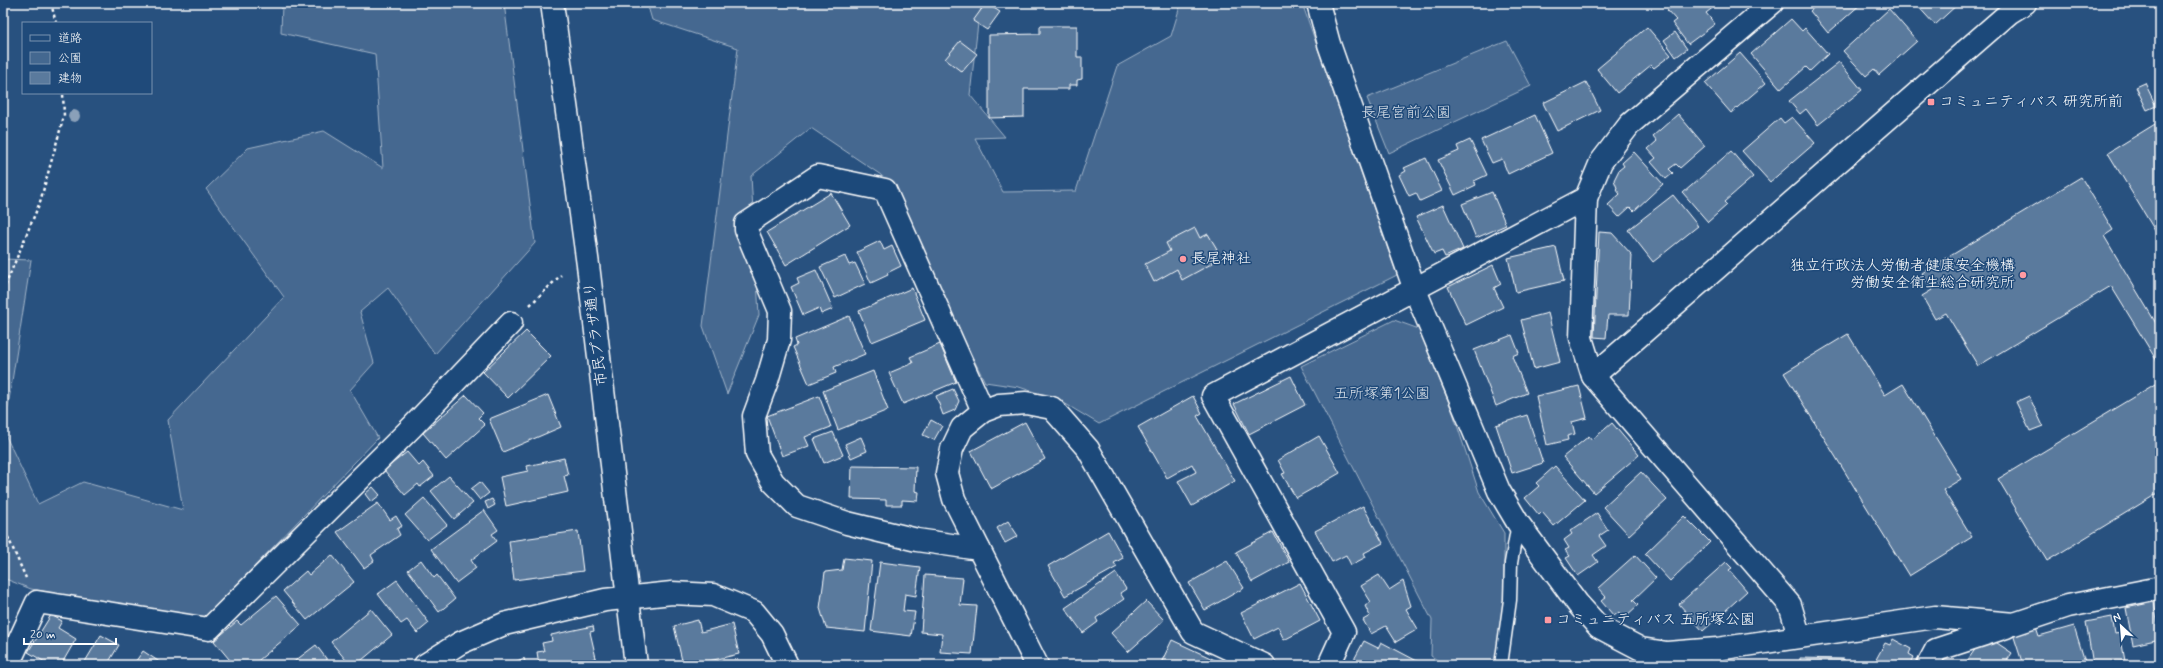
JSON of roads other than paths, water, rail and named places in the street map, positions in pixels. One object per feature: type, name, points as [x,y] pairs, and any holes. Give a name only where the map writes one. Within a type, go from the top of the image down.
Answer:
[{"type":"street","name":"市民プラザ通り","points":[[552,3],[588,265],[636,665]]},
{"type":"street","points":[[1318,3],[1329,44],[1415,290],[1499,491],[1518,523],[1578,604],[1599,628],[1641,649],[1667,653],[1717,657],[1799,635],[1935,617],[2014,624]]},
{"type":"street","points":[[1772,3],[1630,124],[1601,162],[1586,198],[1581,338],[1593,376],[1790,605],[1799,635]]},
{"type":"street","points":[[1593,376],[2012,6]]},
{"type":"street","points":[[979,549],[917,540],[847,524],[797,506],[773,482],[757,454],[754,416],[767,381],[779,340],[780,311],[746,230],[746,224],[818,176],[885,190],[983,411]]},
{"type":"street","points":[[1329,665],[1344,632],[1214,396],[1586,198]]},
{"type":"street","points":[[8,665],[37,602],[209,629],[412,427],[511,323]]},
{"type":"street","points":[[1037,665],[954,499],[947,473],[952,449],[962,428],[983,411],[999,405],[1026,403],[1052,408],[1088,449],[1194,632],[1264,665]]},
{"type":"street","points":[[1928,665],[1936,650],[2068,606],[2160,588]]},
{"type":"street","points":[[425,665],[460,643],[504,624],[568,608],[627,596],[672,593],[713,595],[754,612],[772,634],[787,665]]},
{"type":"lane","points":[[1501,665],[1510,600],[1511,563],[1518,523]]},
{"type":"place","name":"コミュニティバス 研究所前","points":[[1931,102]]},
{"type":"place","name":"長尾神社","points":[[1183,259]]},
{"type":"place","name":"独立行政法人労働者健康安全機構 労働安全衛生総合研究所","points":[[2023,275]]},
{"type":"place","name":"コミュニティバス 五所塚公園","points":[[1548,620]]},
{"type":"park label","name":"長尾宮前公園","points":[[1406,113]]},
{"type":"park label","name":"五所塚第1公園","points":[[1382,394]]}]
